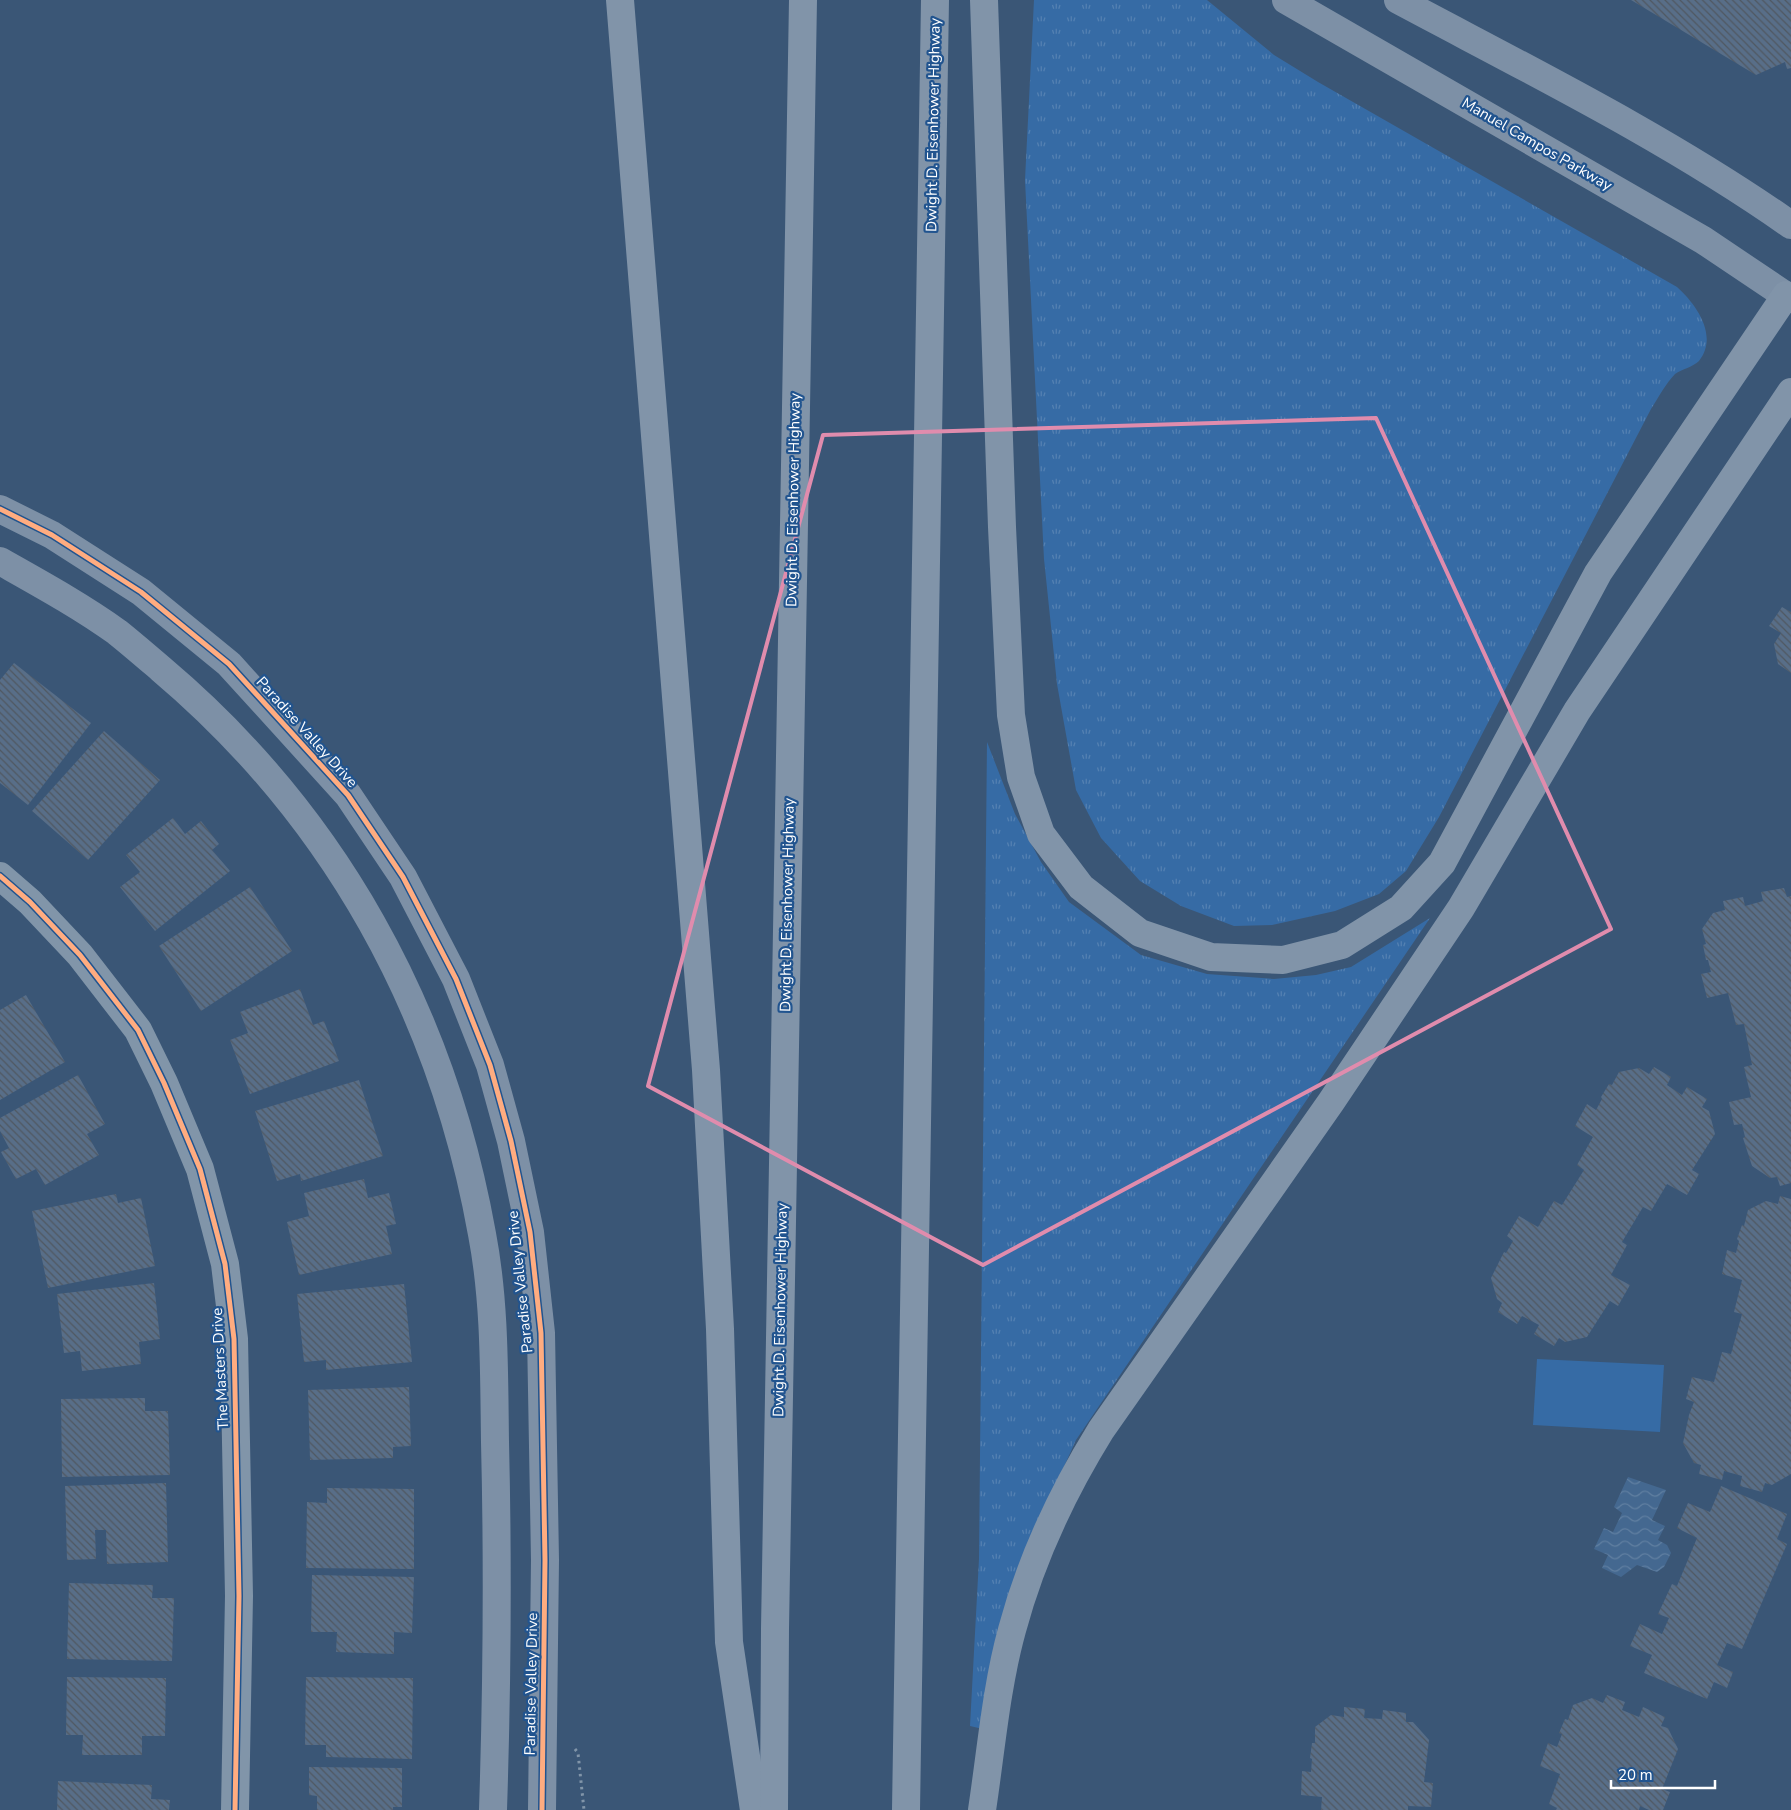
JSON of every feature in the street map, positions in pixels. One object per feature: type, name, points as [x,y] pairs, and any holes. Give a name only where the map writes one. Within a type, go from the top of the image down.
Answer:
[{"type":"highway","points":[[620,0],[706,1070],[720,1330],[729,1642],[754,1810]]},
{"type":"highway","name":"Dwight D. Eisenhower Highway","points":[[774,1810],[777,1520],[803,0]]},
{"type":"highway","name":"Dwight D. Eisenhower Highway","points":[[906,1810],[935,0]]},
{"type":"highway","points":[[984,0],[1002,527],[1012,715],[1020,777],[1040,834],[1080,887],[1140,933],[1211,957],[1283,960],[1342,945],[1401,908],[1442,863],[1598,573],[1789,293]]},
{"type":"highway","points":[[982,1810],[1012,1631],[1034,1560],[1072,1478],[1100,1430],[1332,1102],[1450,924],[1576,710],[1791,392]]},
{"type":"street","name":"Manuel Campos Parkway","points":[[1286,0],[1703,240],[1789,293]]},
{"type":"street","points":[[1398,0],[1551,81],[1715,174],[1791,225]]},
{"type":"street","name":"Paradise Valley Drive","points":[[0,509],[52,535],[141,592],[229,664],[348,795],[403,877],[456,979],[490,1065],[511,1141],[530,1232],[540,1333],[545,1560],[542,1810]]},
{"type":"street","points":[[0,561],[117,632],[196,699],[253,755],[309,823],[358,895],[407,989],[441,1072],[465,1149],[483,1238],[493,1337],[498,1559],[493,1810]]},
{"type":"street","name":"The Masters Drive","points":[[0,876],[30,902],[80,954],[138,1030],[164,1083],[200,1168],[223,1254],[234,1339],[239,1596],[235,1810]]},
{"type":"path","points":[[573,1747],[578,1753],[584,1810]]},
{"type":"highlighted area","points":[[1376,418],[1611,929],[983,1265],[648,1086],[823,435]]},
{"type":"green space","points":[[1034,0],[1207,0],[1274,55],[1318,82],[1677,287],[1698,311],[1703,321],[1707,341],[1705,351],[1697,363],[1675,374],[1651,409],[1439,817],[1406,871],[1379,894],[1335,911],[1272,925],[1234,926],[1181,906],[1140,881],[1101,838],[1076,790],[1057,684],[1044,559],[1025,180]]},
{"type":"green space","points":[[987,742],[1015,814],[1041,862],[1069,902],[1141,955],[1207,974],[1274,979],[1316,975],[1351,967],[1430,918],[1076,1440],[1017,1571],[983,1729],[970,1726],[979,1559]]},
{"type":"green space","points":[[1537,1359],[1664,1365],[1660,1432],[1533,1425]]},
{"type":"water","points":[[1628,1477],[1666,1490],[1652,1520],[1665,1526],[1658,1540],[1667,1545],[1671,1553],[1664,1567],[1657,1572],[1637,1565],[1621,1577],[1602,1568],[1608,1555],[1594,1549],[1604,1528],[1613,1532],[1622,1513],[1614,1507]]},
{"type":"building","points":[[1631,0],[1791,0],[1791,68],[1787,69],[1785,62],[1756,75]]},
{"type":"building","points":[[1782,607],[1791,612],[1791,673],[1778,664],[1774,644],[1781,633],[1769,626]]},
{"type":"building","points":[[14,663],[91,723],[28,805],[0,783],[0,680]]},
{"type":"building","points":[[104,731],[160,780],[88,860],[32,811]]},
{"type":"building","points":[[173,818],[185,834],[201,821],[219,844],[212,850],[230,871],[155,931],[120,887],[140,872],[126,855]]},
{"type":"building","points":[[250,887],[292,951],[201,1011],[159,946]]},
{"type":"building","points":[[1784,888],[1787,897],[1791,896],[1791,1183],[1780,1186],[1777,1177],[1770,1178],[1752,1166],[1743,1138],[1745,1137],[1742,1124],[1734,1125],[1729,1102],[1751,1097],[1744,1067],[1752,1065],[1744,1024],[1736,1025],[1728,993],[1707,998],[1701,974],[1711,972],[1708,960],[1706,960],[1703,945],[1706,944],[1702,929],[1713,913],[1725,910],[1723,901],[1743,897],[1745,906],[1763,901],[1761,892]]},
{"type":"building","points":[[300,989],[313,1025],[324,1021],[339,1061],[250,1094],[230,1040],[248,1033],[240,1012]]},
{"type":"building","points":[[26,995],[65,1062],[0,1100],[0,1010]]},
{"type":"building","points":[[1654,1067],[1671,1077],[1667,1085],[1682,1095],[1687,1087],[1707,1099],[1702,1107],[1709,1111],[1715,1134],[1692,1170],[1699,1174],[1687,1195],[1667,1184],[1651,1211],[1643,1207],[1622,1242],[1627,1245],[1611,1275],[1630,1285],[1618,1306],[1610,1301],[1587,1337],[1565,1342],[1559,1338],[1554,1346],[1534,1334],[1539,1325],[1522,1316],[1517,1324],[1498,1312],[1502,1303],[1497,1299],[1491,1278],[1504,1252],[1506,1253],[1513,1241],[1507,1236],[1519,1216],[1538,1227],[1554,1201],[1562,1205],[1584,1170],[1577,1165],[1593,1137],[1575,1126],[1587,1104],[1596,1110],[1602,1099],[1601,1097],[1609,1084],[1612,1085],[1619,1072],[1639,1068],[1649,1074]]},
{"type":"building","points":[[78,1075],[105,1124],[87,1134],[99,1155],[45,1185],[36,1169],[16,1179],[1,1152],[9,1148],[0,1131],[0,1118]]},
{"type":"building","points":[[359,1080],[383,1156],[301,1181],[300,1174],[277,1181],[255,1111]]},
{"type":"building","points":[[364,1179],[368,1198],[389,1193],[396,1224],[386,1226],[392,1254],[299,1275],[287,1222],[309,1216],[304,1193]]},
{"type":"building","points":[[116,1194],[118,1203],[141,1198],[155,1266],[48,1288],[32,1211]]},
{"type":"building","points":[[1780,1196],[1791,1199],[1791,1474],[1772,1485],[1765,1483],[1762,1492],[1740,1486],[1742,1476],[1724,1471],[1722,1480],[1699,1474],[1701,1465],[1694,1463],[1683,1443],[1694,1402],[1686,1399],[1692,1377],[1714,1382],[1722,1352],[1731,1354],[1742,1314],[1734,1312],[1742,1280],[1722,1274],[1727,1250],[1736,1253],[1739,1241],[1737,1239],[1742,1225],[1744,1226],[1748,1210],[1766,1201],[1778,1204]]},
{"type":"building","points":[[154,1283],[160,1339],[139,1342],[141,1364],[82,1371],[80,1351],[64,1353],[57,1294]]},
{"type":"building","points":[[404,1284],[412,1362],[326,1370],[326,1360],[304,1362],[297,1294]]},
{"type":"building","points":[[409,1387],[411,1446],[393,1447],[393,1458],[310,1460],[308,1390]]},
{"type":"building","points":[[145,1398],[145,1411],[168,1411],[170,1475],[62,1477],[61,1399]]},
{"type":"building","points":[[166,1483],[168,1562],[107,1564],[106,1530],[95,1530],[96,1559],[67,1560],[65,1486]]},
{"type":"building","points":[[1721,1486],[1787,1514],[1777,1539],[1787,1544],[1742,1649],[1727,1643],[1717,1665],[1733,1672],[1727,1688],[1714,1682],[1707,1699],[1644,1673],[1652,1655],[1630,1646],[1640,1624],[1662,1634],[1669,1618],[1658,1614],[1672,1584],[1677,1586],[1697,1538],[1677,1528],[1688,1503],[1710,1512]]},
{"type":"building","points":[[327,1488],[414,1489],[414,1569],[306,1568],[307,1502],[327,1503]]},
{"type":"building","points":[[312,1575],[414,1577],[412,1633],[394,1632],[394,1654],[336,1652],[337,1632],[311,1632]]},
{"type":"building","points":[[69,1583],[153,1585],[152,1598],[174,1598],[172,1661],[67,1659]]},
{"type":"building","points":[[67,1677],[166,1678],[165,1736],[142,1736],[142,1755],[82,1755],[83,1735],[66,1735]]},
{"type":"building","points":[[306,1677],[413,1678],[412,1759],[326,1757],[326,1745],[305,1745]]},
{"type":"building","points":[[1607,1695],[1625,1702],[1622,1710],[1639,1717],[1643,1707],[1665,1717],[1661,1726],[1668,1728],[1678,1749],[1662,1789],[1670,1792],[1663,1810],[1649,1810],[1640,1806],[1639,1810],[1556,1810],[1557,1808],[1549,1804],[1560,1774],[1540,1766],[1548,1743],[1557,1747],[1562,1734],[1559,1733],[1565,1719],[1568,1720],[1573,1705],[1592,1698],[1603,1703]]},
{"type":"building","points":[[1344,1707],[1365,1709],[1364,1718],[1382,1719],[1383,1710],[1406,1713],[1406,1722],[1413,1722],[1429,1740],[1424,1782],[1433,1783],[1431,1807],[1408,1806],[1408,1810],[1321,1810],[1322,1797],[1301,1795],[1302,1771],[1311,1772],[1312,1759],[1310,1758],[1312,1743],[1315,1743],[1315,1727],[1331,1715],[1344,1717]]},
{"type":"building","points":[[309,1767],[402,1768],[402,1807],[393,1807],[393,1810],[317,1810],[317,1796],[309,1795]]},
{"type":"building","points":[[58,1781],[152,1785],[151,1799],[170,1800],[169,1810],[57,1810]]},
{"type":"cycle path","points":[[0,509],[52,535],[141,592],[229,664],[348,795],[403,877],[456,979],[490,1065],[511,1141],[530,1232],[541,1333],[545,1560],[542,1810]]},
{"type":"cycle path","points":[[0,876],[30,902],[80,955],[138,1030],[164,1083],[200,1169],[225,1264],[234,1339],[239,1596],[235,1810]]}]
